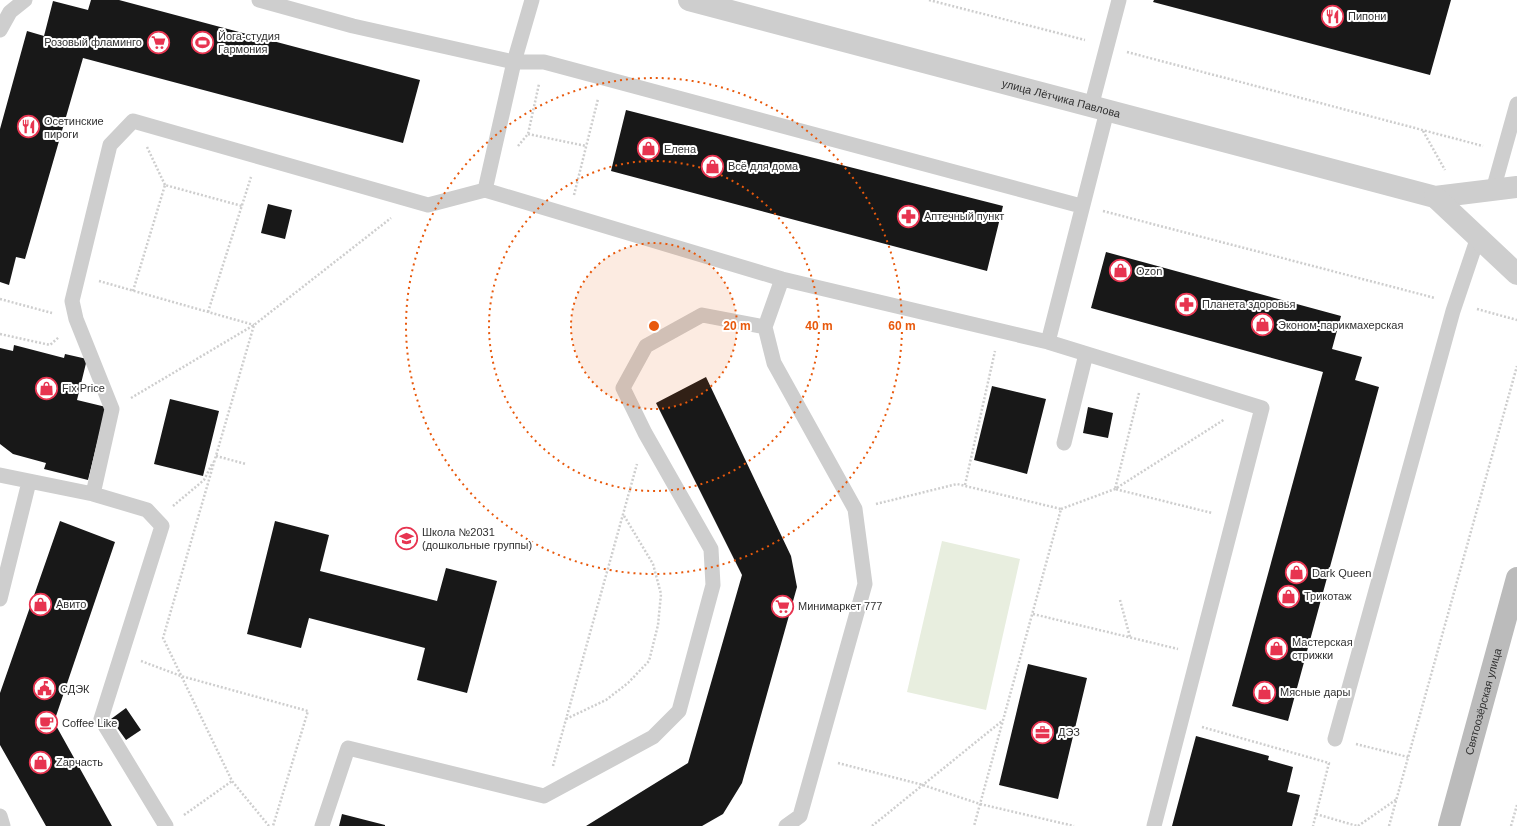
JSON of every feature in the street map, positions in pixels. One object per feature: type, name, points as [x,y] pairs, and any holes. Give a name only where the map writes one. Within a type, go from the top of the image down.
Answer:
[{"type":"street","name":"улица Лётчика Павлова","points":[[689,0],[1435,197],[1517,187]]},
{"type":"street","name":"улица Лётчика Павлова","points":[[1435,197],[1517,274]]},
{"type":"street","name":"Святоозёрская улица","points":[[1449,826],[1517,578]]},
{"type":"lane","points":[[0,30],[10,12],[25,0]]},
{"type":"lane","points":[[259,0],[353,26],[514,62],[544,62],[1081,206]]},
{"type":"lane","points":[[485,190],[514,62],[532,0]]},
{"type":"lane","points":[[1048,342],[1081,206],[1099,109],[1107,46],[1119,0]]},
{"type":"lane","points":[[1493,190],[1517,104]]},
{"type":"lane","points":[[92,494],[112,409],[76,319],[72,301],[110,145],[134,120],[428,205],[485,190],[782,278],[1048,342],[1262,408],[1232,518],[1154,826]]},
{"type":"lane","points":[[1335,738],[1456,303],[1478,237]]},
{"type":"lane","points":[[782,278],[765,327],[774,363],[855,510],[865,584],[800,816],[786,826]]},
{"type":"lane","points":[[322,826],[348,748],[544,796],[653,737],[679,711],[713,585],[711,549],[645,433],[623,388],[646,346],[702,315],[765,327]]},
{"type":"lane","points":[[1064,443],[1086,354]]},
{"type":"lane","points":[[0,475],[92,494],[147,510],[162,526],[101,719],[166,826]]},
{"type":"lane","points":[[0,599],[29,482]]},
{"type":"lane","points":[[0,816],[3,826]]},
{"type":"path","points":[[929,0],[1504,152]]},
{"type":"path","points":[[569,215],[603,78]]},
{"type":"path","points":[[133,291],[165,185],[134,120]]},
{"type":"path","points":[[528,134],[586,146]]},
{"type":"path","points":[[208,312],[258,156]]},
{"type":"path","points":[[165,185],[242,206]]},
{"type":"path","points":[[112,409],[254,325],[413,200]]},
{"type":"path","points":[[1081,206],[1517,320]]},
{"type":"path","points":[[78,276],[254,325]]},
{"type":"path","points":[[0,299],[76,319],[50,346],[0,334]]},
{"type":"path","points":[[254,325],[163,638],[232,780],[269,826]]},
{"type":"path","points":[[965,486],[999,331]]},
{"type":"path","points":[[1389,826],[1517,366]]},
{"type":"path","points":[[1115,489],[1144,372]]},
{"type":"path","points":[[855,510],[957,484],[1062,509],[1115,489],[1249,404]]},
{"type":"path","points":[[544,796],[645,433]]},
{"type":"path","points":[[216,455],[246,464]]},
{"type":"path","points":[[156,519],[204,480],[216,455]]},
{"type":"path","points":[[1115,489],[1232,518]]},
{"type":"path","points":[[974,826],[1062,509]]},
{"type":"path","points":[[566,719],[606,700],[628,683],[649,661],[658,625],[661,594],[653,564],[623,514]]},
{"type":"path","points":[[1120,600],[1130,637]]},
{"type":"path","points":[[1033,614],[1197,654]]},
{"type":"path","points":[[122,654],[181,676],[308,711],[273,826]]},
{"type":"path","points":[[872,826],[1003,720]]},
{"type":"path","points":[[1180,721],[1329,763],[1313,826]]},
{"type":"path","points":[[1335,738],[1408,757]]},
{"type":"path","points":[[816,758],[923,785],[980,804],[1074,826]]},
{"type":"path","points":[[181,817],[232,780]]},
{"type":"path","points":[[1316,814],[1358,826],[1396,798]]},
{"type":"path","points":[[1511,826],[1517,805]]},
{"type":"green space","points":[[942,541],[1020,559],[986,710],[907,692]]},
{"type":"building","points":[[91,0],[119,0],[420,80],[403,143],[83,58],[25,259],[16,257],[9,285],[0,282],[0,129],[27,31],[44,36],[53,1],[88,10]]},
{"type":"building","points":[[1154,0],[1451,0],[1430,75],[1153,2]]},
{"type":"building","points":[[626,110],[1003,206],[987,271],[611,171]]},
{"type":"building","points":[[268,204],[292,210],[285,239],[261,233]]},
{"type":"building","points":[[1106,252],[1341,316],[1332,349],[1362,357],[1355,380],[1379,387],[1288,721],[1232,706],[1323,372],[1091,308]]},
{"type":"building","points":[[14,345],[64,358],[65,354],[87,359],[77,400],[106,407],[88,480],[44,469],[46,463],[13,454],[0,444],[0,348],[13,351]]},
{"type":"building","points":[[706,377],[791,556],[797,587],[742,783],[723,814],[702,826],[586,826],[688,763],[742,575],[656,403]]},
{"type":"building","points":[[992,386],[1046,399],[1027,474],[974,460]]},
{"type":"building","points":[[170,399],[219,411],[203,476],[154,464]]},
{"type":"building","points":[[1088,407],[1113,413],[1108,438],[1083,433]]},
{"type":"building","points":[[60,521],[115,542],[54,722],[112,826],[46,826],[0,745],[0,693]]},
{"type":"building","points":[[275,521],[329,535],[320,571],[437,601],[446,568],[497,581],[467,693],[417,680],[425,648],[309,618],[301,648],[247,634]]},
{"type":"building","name":"ДЭЗ","points":[[1028,664],[1087,678],[1058,799],[999,785]]},
{"type":"building","points":[[126,708],[141,730],[126,740],[111,719]]},
{"type":"building","points":[[1196,736],[1269,756],[1268,760],[1293,767],[1287,792],[1300,795],[1292,826],[1172,826]]},
{"type":"building","points":[[342,814],[385,825],[385,826],[339,826]]},
{"type":"place","name":"Пипони","points":[[1332,16]]},
{"type":"place","name":"Розовый фламинго","points":[[158,42]]},
{"type":"place","name":"Йога-студия Гармония","points":[[202,42]]},
{"type":"place","name":"Осетинские пироги","points":[[28,127]]},
{"type":"place","name":"Елена","points":[[648,149]]},
{"type":"place","name":"Всё для дома","points":[[713,166]]},
{"type":"place","name":"Аптечный пункт","points":[[909,216]]},
{"type":"place","name":"Ozon","points":[[1120,271]]},
{"type":"place","name":"Планета здоровья","points":[[1186,304]]},
{"type":"place","name":"Эконом-парикмахерская","points":[[1262,325]]},
{"type":"place","name":"Fix Price","points":[[46,388]]},
{"type":"place","name":"Школа №2031 (дошкольные группы)","points":[[407,538]]},
{"type":"place","name":"Dark Queen","points":[[1296,573]]},
{"type":"place","name":"Трикотаж","points":[[1289,596]]},
{"type":"place","name":"Авито","points":[[40,604]]},
{"type":"place","name":"Минимаркет 777","points":[[783,606]]},
{"type":"place","name":"Мастерская стрижки","points":[[1276,648]]},
{"type":"place","name":"СДЭК","points":[[45,689]]},
{"type":"place","name":"Мясные дары","points":[[1264,692]]},
{"type":"place","name":"Coffee Like","points":[[46,723]]},
{"type":"place","name":"ДЭЗ","points":[[1043,732]]},
{"type":"place","name":"Zapчасть","points":[[40,762]]}]
